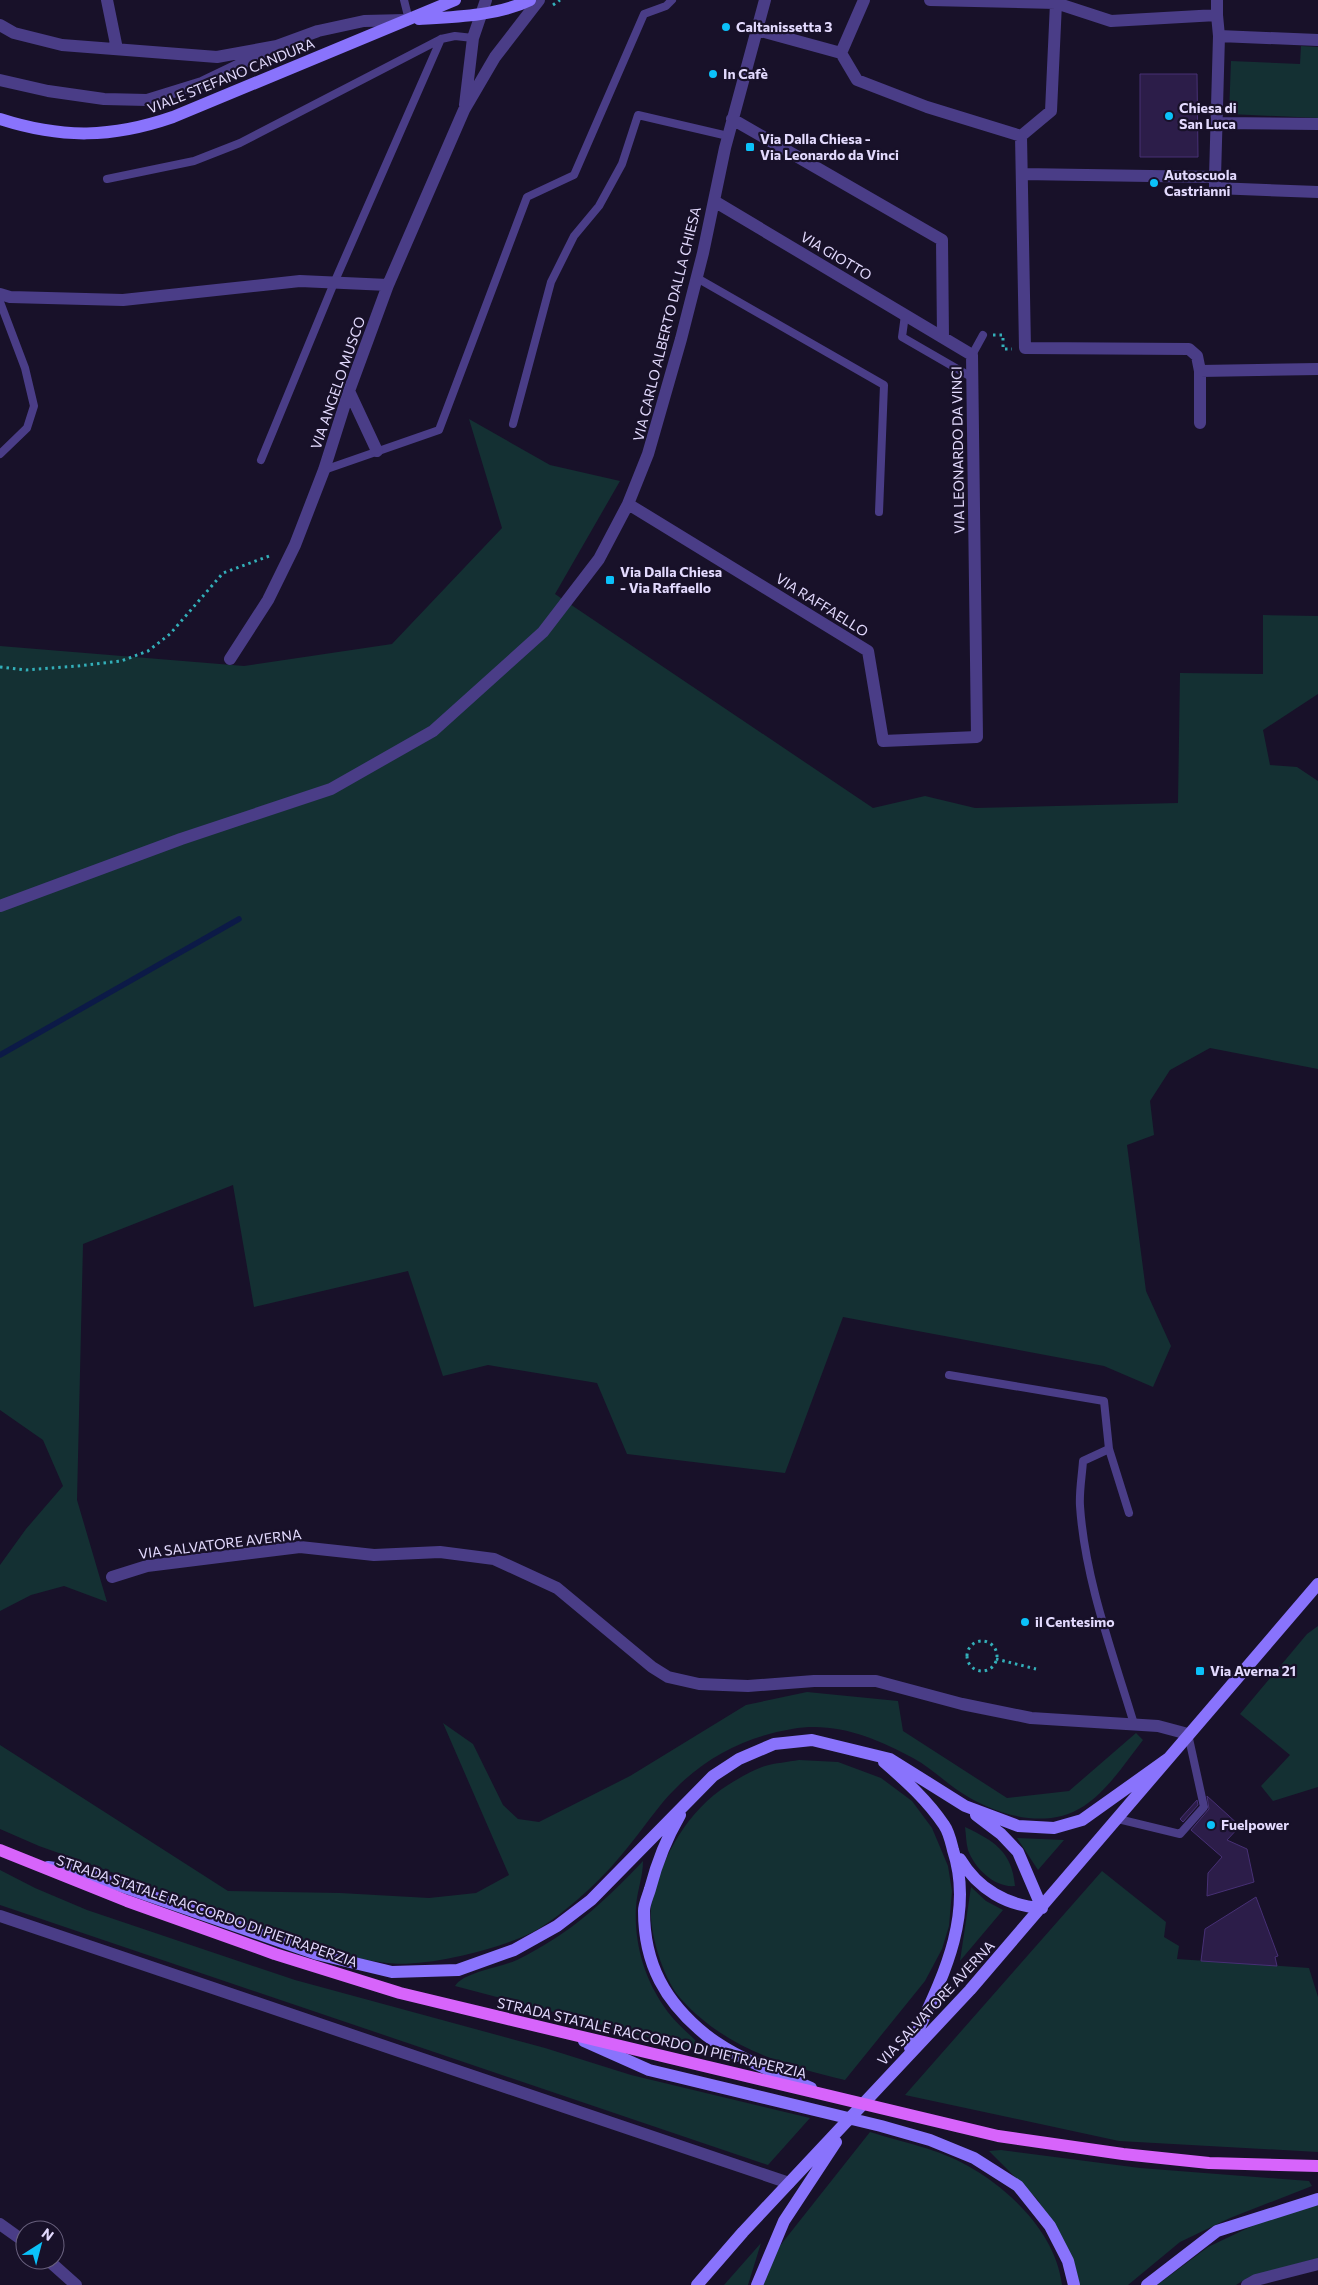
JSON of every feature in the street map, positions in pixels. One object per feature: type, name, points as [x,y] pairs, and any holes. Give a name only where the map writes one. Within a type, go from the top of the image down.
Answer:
[{"type":"main road","name":"VIALE STEFANO CANDURA","points":[[0,119],[48,130],[83,135],[114,133],[143,128],[455,0]]},
{"type":"main road","name":"VIALE STEFANO CANDURA","points":[[409,20],[481,14],[519,5],[530,0]]},
{"type":"main road","name":"VIA SALVATORE AVERNA","points":[[697,2285],[906,2059],[1042,1908],[1188,1734],[1318,1584]]},
{"type":"main road","points":[[1302,1602],[1318,1598]]},
{"type":"main road","points":[[36,1866],[78,1871],[317,1954],[392,1972],[458,1970],[514,1950],[557,1926],[591,1900],[713,1776],[739,1759],[774,1744],[812,1740],[890,1759],[965,1806],[1001,1834],[1018,1852],[1042,1908]]},
{"type":"main road","points":[[874,1754],[909,1784],[945,1826],[960,1869],[961,1903],[955,1942],[906,2059]]},
{"type":"main road","points":[[965,1806],[1018,1826],[1054,1828],[1082,1820],[1169,1758]]},
{"type":"main road","points":[[690,1798],[657,1862],[644,1909],[649,1953],[657,1979],[673,2004],[707,2035],[740,2056],[827,2096]]},
{"type":"main road","points":[[952,1846],[968,1872],[994,1894],[1010,1902],[1042,1908]]},
{"type":"main road","name":"STRADA STATALE RACCORDO DI PIETRAPERZIA","points":[[0,1850],[127,1901],[275,1954],[400,1993],[827,2096],[998,2136],[1123,2154],[1209,2164],[1318,2166]]},
{"type":"main road","points":[[570,2034],[649,2070],[881,2126],[930,2140],[974,2158],[1018,2186],[1050,2226],[1068,2261],[1074,2285]]},
{"type":"main road","points":[[757,2285],[757,2281],[784,2221],[856,2112]]},
{"type":"main road","points":[[1147,2285],[1217,2230],[1318,2199]]},
{"type":"street","points":[[108,0],[116,49]]},
{"type":"street","points":[[464,110],[473,38],[486,0]]},
{"type":"street","points":[[464,110],[495,57],[538,0]]},
{"type":"street","points":[[841,53],[864,0]]},
{"type":"street","points":[[930,0],[1056,3],[1112,21],[1217,15]]},
{"type":"street","points":[[1217,0],[1219,36],[1216,188],[1318,192]]},
{"type":"street","name":"VIA CARLO ALBERTO DALLA CHIESA","points":[[0,906],[181,839],[331,789],[433,731],[543,632],[599,559],[628,504],[648,454],[661,416],[696,278],[732,119],[764,3]]},
{"type":"street","points":[[1021,136],[1051,111],[1056,3]]},
{"type":"street","points":[[0,80],[48,91],[104,99],[147,100],[202,84],[277,46],[318,31],[364,22],[409,20]]},
{"type":"street","points":[[0,25],[14,33],[62,45],[217,56],[277,46]]},
{"type":"street","points":[[757,30],[841,53],[857,80],[927,107],[1021,136]]},
{"type":"street","points":[[1219,36],[1318,40]]},
{"type":"street","name":"VIA ANGELO MUSCO","points":[[230,660],[268,600],[295,545],[324,470],[349,391],[388,285],[464,110]]},
{"type":"street","points":[[732,119],[942,240],[943,337]]},
{"type":"street","points":[[1217,123],[1318,124]]},
{"type":"street","points":[[1021,136],[1025,348],[1189,348],[1197,356],[1200,371],[1200,423]]},
{"type":"street","points":[[1022,174],[1215,177]]},
{"type":"street","name":"VIA GIOTTO","points":[[714,201],[943,337]]},
{"type":"street","points":[[0,294],[10,297],[123,300],[300,281],[388,285]]},
{"type":"street","name":"VIA LEONARDO DA VINCI","points":[[943,337],[972,355],[977,737]]},
{"type":"street","points":[[1200,371],[1318,369]]},
{"type":"street","points":[[349,391],[377,451]]},
{"type":"street","name":"VIA RAFFAELLO","points":[[628,504],[868,651],[883,741],[977,737]]},
{"type":"street","name":"VIA SALVATORE AVERNA","points":[[112,1577],[147,1566],[300,1547],[374,1555],[440,1552],[494,1559],[557,1588],[652,1667],[668,1677],[699,1684],[748,1686],[814,1681],[876,1681],[962,1704],[1031,1718],[1158,1726],[1188,1734]]},
{"type":"street","points":[[0,1916],[789,2184]]},
{"type":"street","points":[[0,2224],[15,2235]]},
{"type":"street","points":[[1247,2285],[1256,2280],[1318,2264]]},
{"type":"street","points":[[59,2270],[76,2285]]},
{"type":"lane","points":[[404,0],[409,20]]},
{"type":"lane","points":[[324,470],[439,430],[527,197],[574,175],[644,14],[666,6],[672,0]]},
{"type":"lane","points":[[106,179],[194,161],[240,143],[440,39],[455,36],[473,38]]},
{"type":"lane","points":[[261,460],[334,283],[440,39]]},
{"type":"lane","points":[[513,424],[551,282],[574,236],[599,206],[622,164],[638,116],[728,136]]},
{"type":"lane","points":[[696,278],[884,385],[879,512]]},
{"type":"lane","points":[[0,302],[25,368],[34,406],[27,428],[0,454]]},
{"type":"lane","points":[[905,315],[902,337],[973,378]]},
{"type":"lane","points":[[972,355],[982,335]]},
{"type":"lane","points":[[949,1375],[1104,1401],[1109,1449],[1129,1513]]},
{"type":"lane","points":[[1109,1449],[1083,1461],[1080,1505],[1100,1612],[1134,1724]]},
{"type":"lane","points":[[1118,1819],[1180,1834],[1204,1807],[1188,1734]]},
{"type":"path","points":[[982,335],[1003,335],[1002,350],[1025,348]]},
{"type":"path","points":[[0,667],[26,670],[78,666],[120,661],[148,651],[170,634],[223,573],[295,545]]},
{"type":"path","points":[[984,1641],[996,1649],[996,1659],[990,1669],[983,1671],[976,1670],[967,1659],[968,1652],[974,1643],[984,1641]]},
{"type":"path","points":[[996,1659],[1036,1669]]},
{"type":"green space","points":[[1301,46],[1318,47],[1318,118],[1229,114],[1231,61],[1300,64]]},
{"type":"green space","points":[[469,419],[550,465],[620,481],[555,594],[873,808],[925,796],[975,808],[1178,803],[1180,673],[1263,674],[1263,615],[1318,616],[1318,694],[1263,730],[1270,765],[1297,767],[1318,781],[1318,1069],[1210,1048],[1170,1070],[1150,1101],[1154,1135],[1127,1145],[1146,1291],[1171,1346],[1153,1387],[1104,1366],[843,1317],[785,1473],[627,1454],[597,1383],[488,1365],[443,1376],[408,1271],[254,1307],[233,1185],[83,1244],[77,1500],[107,1602],[64,1586],[31,1595],[0,1611],[0,1565],[26,1529],[63,1486],[43,1440],[0,1410],[0,646],[244,666],[392,644],[502,528]]},
{"type":"green space","points":[[1318,1626],[1318,1787],[1273,1801],[1261,1786],[1290,1755],[1240,1714],[1307,1634]]},
{"type":"green space","points":[[807,1692],[898,1701],[903,1731],[1007,1798],[1069,1791],[1136,1733],[1143,1740],[1116,1776],[1093,1800],[1070,1813],[1042,1819],[1012,1815],[983,1805],[963,1794],[913,1758],[885,1744],[855,1733],[824,1727],[808,1727],[755,1738],[705,1763],[676,1787],[604,1875],[569,1907],[540,1928],[508,1943],[466,1955],[403,1964],[369,1960],[316,1947],[39,1846],[0,1829],[0,1745],[228,1891],[340,1893],[429,1898],[476,1893],[509,1875],[443,1723],[473,1744],[503,1805],[518,1819],[539,1822],[630,1776],[746,1705]]},
{"type":"green space","points":[[799,1760],[838,1762],[881,1778],[912,1801],[932,1828],[948,1866],[952,1891],[949,1926],[942,1949],[925,1981],[845,2080],[800,2068],[756,2052],[716,2030],[698,2016],[681,1999],[668,1979],[662,1966],[651,1923],[652,1900],[657,1883],[670,1851],[689,1820],[714,1795],[751,1772],[769,1765]]},
{"type":"green space","points":[[965,1827],[985,1837],[1006,1856],[1013,1874],[1015,1886],[1000,1884],[987,1876],[975,1864],[968,1850]]},
{"type":"green space","points":[[1017,1838],[1064,1840],[1038,1870]]},
{"type":"green space","points":[[643,1861],[636,1920],[642,1960],[651,1985],[658,1997],[672,2017],[696,2041],[697,2050],[455,1986],[459,1981],[474,1973],[510,1963],[554,1939],[614,1891]]},
{"type":"green space","points":[[0,1870],[35,1888],[87,1910],[295,1980],[545,2048],[631,2075],[810,2118],[768,2165],[0,1905]]},
{"type":"green space","points":[[1102,1871],[1166,1922],[1164,1937],[1179,1946],[1177,1959],[1309,1968],[1318,1997],[1318,2152],[1119,2141],[905,2095]]},
{"type":"green space","points":[[971,1887],[986,1901],[1003,1910],[960,1961]]},
{"type":"green space","points":[[870,2132],[920,2146],[957,2160],[1000,2188],[1029,2215],[1041,2231],[1051,2248],[1058,2266],[1062,2285],[763,2285],[775,2252]]},
{"type":"green space","points":[[1001,2150],[1140,2168],[1309,2181],[1312,2186],[1230,2218],[1180,2242],[1128,2285],[1080,2285],[1073,2258],[1037,2199],[989,2151]]},
{"type":"green space","points":[[1318,2204],[1318,2258],[1249,2277],[1236,2285],[1157,2285],[1208,2247],[1271,2217]]},
{"type":"green space","points":[[761,2243],[748,2285],[724,2285]]},
{"type":"building","name":"Chiesa di San Luca","points":[[1140,74],[1197,74],[1198,157],[1140,157]]},
{"type":"building","points":[[1207,1796],[1240,1826],[1227,1840],[1247,1849],[1254,1882],[1207,1896],[1208,1873],[1222,1857],[1191,1830],[1209,1809]]},
{"type":"building","points":[[1197,1800],[1198,1805],[1183,1822],[1180,1819]]},
{"type":"building","points":[[1256,1897],[1278,1956],[1275,1957],[1277,1966],[1201,1961],[1205,1929]]},
{"type":"waterway","points":[[0,1055],[239,919]]},
{"type":"place","name":"Caltanissetta 3","points":[[726,27]]},
{"type":"place","name":"In Cafè","points":[[713,74]]},
{"type":"place","name":"Chiesa di San Luca","points":[[1169,116]]},
{"type":"place","name":"Via Dalla Chiesa - Via Leonardo da Vinci","points":[[750,147]]},
{"type":"place","name":"Autoscuola Castrianni","points":[[1154,183]]},
{"type":"place","name":"Via Dalla Chiesa - Via Raffaello","points":[[610,580]]},
{"type":"place","name":"il Centesimo","points":[[1025,1622]]},
{"type":"place","name":"Via Averna 21","points":[[1200,1671]]},
{"type":"place","name":"Fuelpower","points":[[1211,1825]]}]
